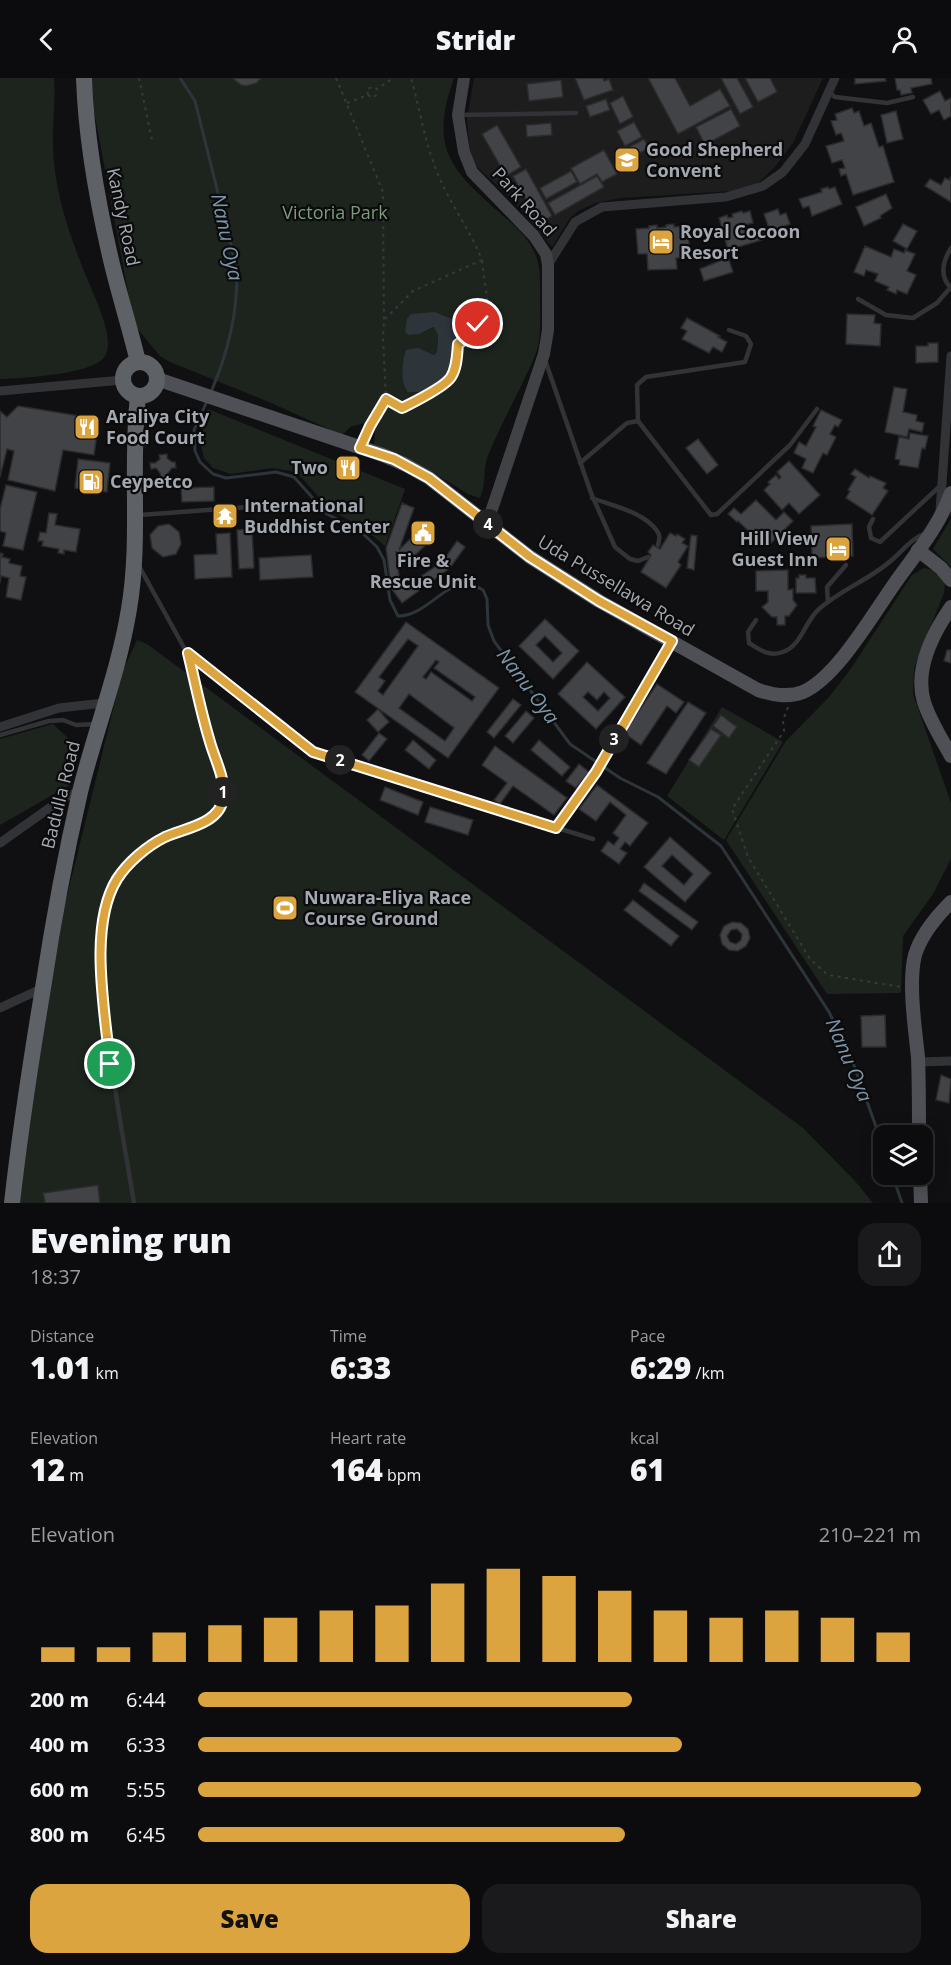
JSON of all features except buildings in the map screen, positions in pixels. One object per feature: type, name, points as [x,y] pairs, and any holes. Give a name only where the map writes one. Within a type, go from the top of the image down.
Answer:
[{"type":"highway","name":"Kandy Road","points":[[84,78],[88,136],[96,188],[111,261],[138,362]]},
{"type":"highway","points":[[138,362],[147,364],[154,370],[157,379],[155,388],[148,394],[138,396],[130,393],[124,387],[123,380],[130,365],[138,362]]},
{"type":"highway","name":"Badulla Road","points":[[12,1203],[20,1127],[60,883],[81,790],[127,619],[131,594],[134,555],[134,437],[138,396]]},
{"type":"main road","name":"Uda Pussellawa Road","points":[[157,379],[394,459],[429,478],[530,557],[582,590],[758,690],[770,694],[794,695]]},
{"type":"main road","points":[[794,695],[816,684],[853,644],[940,516],[947,488]]},
{"type":"main road","points":[[918,550],[941,568],[951,580]]},
{"type":"main road","points":[[951,607],[933,639],[921,678],[924,701],[951,756]]},
{"type":"main road","points":[[920,1125],[913,965],[920,943],[951,902]]},
{"type":"main road","points":[[920,1185],[921,1203]]},
{"type":"street","name":"Park Road","points":[[464,78],[459,115],[464,152],[472,172],[534,236],[546,254],[548,265],[548,330],[543,354],[488,524]]},
{"type":"street","points":[[548,265],[575,222],[602,207],[726,197],[763,186],[783,172],[805,144],[835,78]]},
{"type":"street","points":[[947,488],[951,356]]},
{"type":"street","points":[[0,391],[123,380]]},
{"type":"street","points":[[0,727],[59,708],[104,703]]},
{"type":"street","points":[[0,843],[62,799],[81,790]]},
{"type":"street","points":[[0,1008],[43,988]]},
{"type":"street","points":[[918,1062],[949,1062]]},
{"type":"lane","points":[[829,92],[834,97],[887,103],[914,97]]},
{"type":"lane","points":[[459,115],[576,113]]},
{"type":"lane","points":[[858,299],[886,315],[913,318],[937,303],[950,288],[943,277],[944,260],[951,248]]},
{"type":"lane","points":[[729,330],[746,336],[751,344],[745,363],[646,377],[637,386],[638,421],[711,515],[717,514],[790,445],[817,409]]},
{"type":"lane","points":[[543,354],[592,498],[615,547],[630,559],[638,561],[648,557]]},
{"type":"lane","points":[[580,463],[627,423],[638,421]]},
{"type":"lane","points":[[873,519],[869,527],[871,538],[880,542],[947,488]]},
{"type":"lane","points":[[592,498],[641,517],[657,531],[660,537],[658,545]]},
{"type":"lane","points":[[134,515],[261,506]]},
{"type":"lane","points":[[756,621],[748,632],[749,644],[765,654],[783,652],[796,642],[815,613],[828,602],[891,561],[918,536],[929,533]]},
{"type":"lane","points":[[134,555],[188,653],[210,742],[222,777],[224,799],[219,813],[203,823],[164,838],[132,861],[117,879],[108,899],[101,939],[101,981],[110,1064],[134,1203]]},
{"type":"lane","points":[[828,602],[827,587],[846,565]]},
{"type":"lane","points":[[188,653],[313,752],[592,839]]},
{"type":"lane","points":[[0,735],[49,721],[63,720],[76,725],[99,724]]},
{"type":"path","points":[[139,78],[152,140]]},
{"type":"path","points":[[336,78],[383,192],[383,337],[386,399],[360,448]]},
{"type":"path","points":[[368,95],[373,98],[377,89],[393,78]]},
{"type":"path","points":[[386,399],[402,408],[451,379],[457,363],[458,344],[466,339],[487,308],[482,260],[475,240],[456,213],[434,164],[411,78]]},
{"type":"path","points":[[368,95],[367,89],[373,87],[377,89]]},
{"type":"path","points":[[347,103],[368,95]]},
{"type":"path","points":[[384,320],[413,291],[482,260]]},
{"type":"path","points":[[556,828],[596,772],[672,641]]},
{"type":"path","points":[[794,695],[783,720],[784,731],[732,809],[748,857],[810,959],[828,975],[913,989]]},
{"type":"shaded area","name":"Good Shepherd Convent","points":[[474,78],[823,78],[793,143],[774,168],[758,183],[732,191],[621,198],[596,203],[578,211],[570,218],[552,247],[512,200],[476,166],[470,152],[467,120]]},
{"type":"shaded area","points":[[435,312],[457,323],[458,330],[452,345],[453,368],[448,376],[423,392],[408,392],[402,372],[406,350],[418,348],[434,355],[437,352],[438,335],[434,327],[419,334],[409,335],[405,332],[407,319],[411,314]]},
{"type":"green space","points":[[0,78],[54,78],[53,146],[62,208],[71,237],[101,311],[107,337],[108,347],[105,356],[87,367],[56,374],[0,379]]},
{"type":"green space","name":"Victoria Park","points":[[92,78],[454,78],[444,122],[444,140],[449,155],[457,170],[469,184],[526,238],[536,256],[540,278],[538,346],[487,458],[480,498],[468,494],[437,475],[374,444],[375,432],[364,423],[350,427],[342,435],[160,356],[136,327],[132,313],[94,111]],"holes":[[[435,312],[452,319],[458,330],[453,343],[451,371],[443,380],[423,392],[402,373],[406,350],[423,350],[434,355],[437,352],[438,335],[435,327],[419,334]]]},
{"type":"green space","points":[[208,409],[405,489],[385,546],[366,530],[328,508],[302,478],[291,471],[272,468],[231,474],[213,468],[204,458],[200,442]]},
{"type":"green space","points":[[951,519],[951,567],[933,549]]},
{"type":"green space","points":[[924,568],[937,571],[945,580],[944,593],[914,668],[913,694],[951,803],[951,859],[933,894],[903,936],[901,993],[827,994],[726,840],[786,741],[830,696],[852,667],[912,575]]},
{"type":"green space","name":"Nuwara-Eliya Race Course Ground","points":[[137,640],[147,644],[803,1128],[855,1181],[873,1203],[17,1203],[59,928],[123,670]]},
{"type":"green space","points":[[722,707],[783,742],[724,840],[667,796]]},
{"type":"green space","points":[[53,724],[68,738],[70,785],[0,825],[0,739]]},
{"type":"waterway","name":"Nanu Oya","points":[[180,78],[195,101],[237,269],[236,301],[231,332],[211,392]]},
{"type":"waterway","name":"Nanu Oya","points":[[207,401],[194,430],[195,451],[200,462],[213,474],[226,478],[276,472],[294,477],[327,514],[359,530],[377,547],[384,560],[390,600],[398,616],[417,611],[452,587],[461,584],[470,584],[483,590],[487,599],[488,625],[494,641],[570,744],[620,778],[658,797],[721,846],[829,1012],[851,1057],[875,1125]]},
{"type":"waterway","name":"Nanu Oya","points":[[896,1185],[902,1203]]},
{"type":"place","name":"Good Shepherd Convent","points":[[627,160]]},
{"type":"place","name":"Royal Cocoon Resort","points":[[661,242]]},
{"type":"place","name":"Araliya City Food Court","points":[[87,427]]},
{"type":"place","name":"Two","points":[[348,468]]},
{"type":"place","name":"Ceypetco","points":[[91,482]]},
{"type":"place","name":"International Buddhist Center","points":[[225,516]]},
{"type":"place","name":"Fire & Rescue Unit","points":[[423,533]]},
{"type":"place","name":"Hill View Guest Inn","points":[[838,549]]},
{"type":"place","name":"Nuwara-Eliya Race Course Ground","points":[[285,908]]},
{"type":"route","points":[[110,1064],[101,981],[101,939],[108,899],[117,879],[132,861],[164,838],[203,823],[219,813],[224,799],[222,777],[210,742],[188,653],[313,752],[556,828],[596,772],[672,641],[599,601],[530,557],[429,478],[394,459],[360,448],[386,399],[402,408],[451,379],[457,363],[458,344],[466,339],[478,324]]}]
